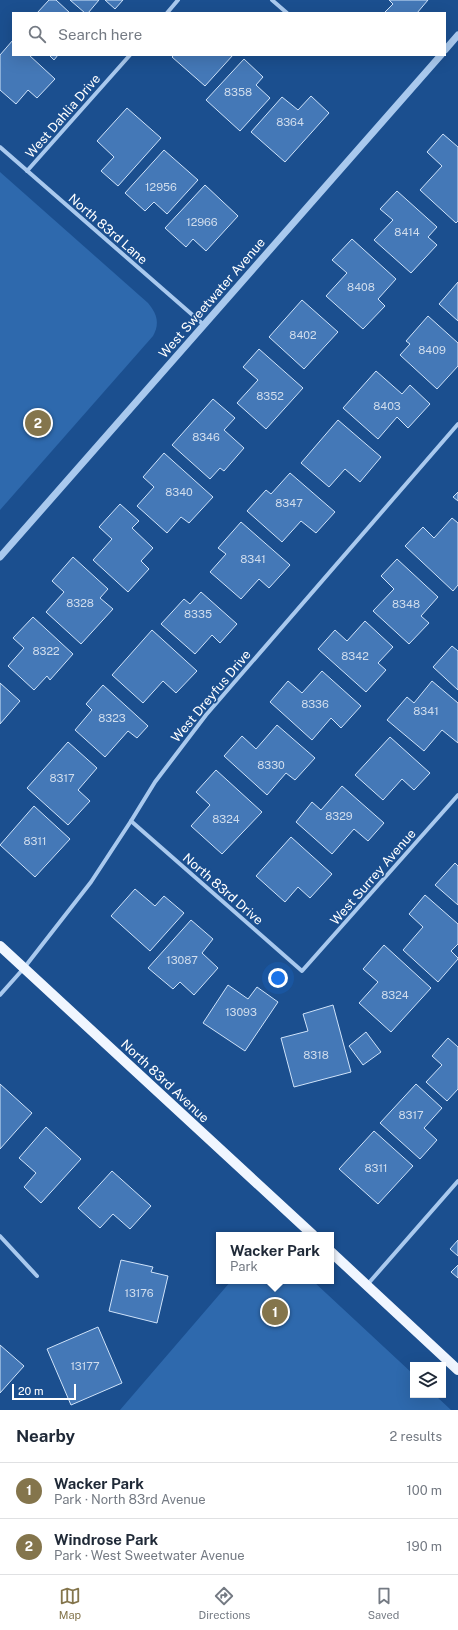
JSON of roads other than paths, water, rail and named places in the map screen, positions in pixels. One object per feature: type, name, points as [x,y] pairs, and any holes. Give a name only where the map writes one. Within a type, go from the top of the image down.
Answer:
[{"type":"main road","name":"North 83rd Avenue","points":[[0,946],[309,1232]]},
{"type":"main road","points":[[334,1255],[458,1370]]},
{"type":"street","points":[[168,12],[178,0]]},
{"type":"street","points":[[272,0],[286,12]]},
{"type":"street","points":[[446,49],[458,35]]},
{"type":"street","name":"West Dahlia Drive","points":[[27,172],[129,56]]},
{"type":"street","name":"West Sweetwater Avenue","points":[[0,557],[440,56]]},
{"type":"street","name":"North 83rd Lane","points":[[0,148],[204,325]]},
{"type":"street","name":"West Dreyfus Drive","points":[[0,995],[24,968],[91,882],[155,782],[206,715],[458,424]]},
{"type":"street","name":"West Surrey Avenue","points":[[302,971],[458,795]]},
{"type":"street","name":"North 83rd Drive","points":[[131,821],[302,971]]},
{"type":"street","points":[[367,1285],[458,1182]]},
{"type":"street","points":[[0,1236],[37,1276]]},
{"type":"place","name":"Windrose Park","points":[[38,423]]},
{"type":"place","name":"Wacker Park","points":[[275,1312]]}]
